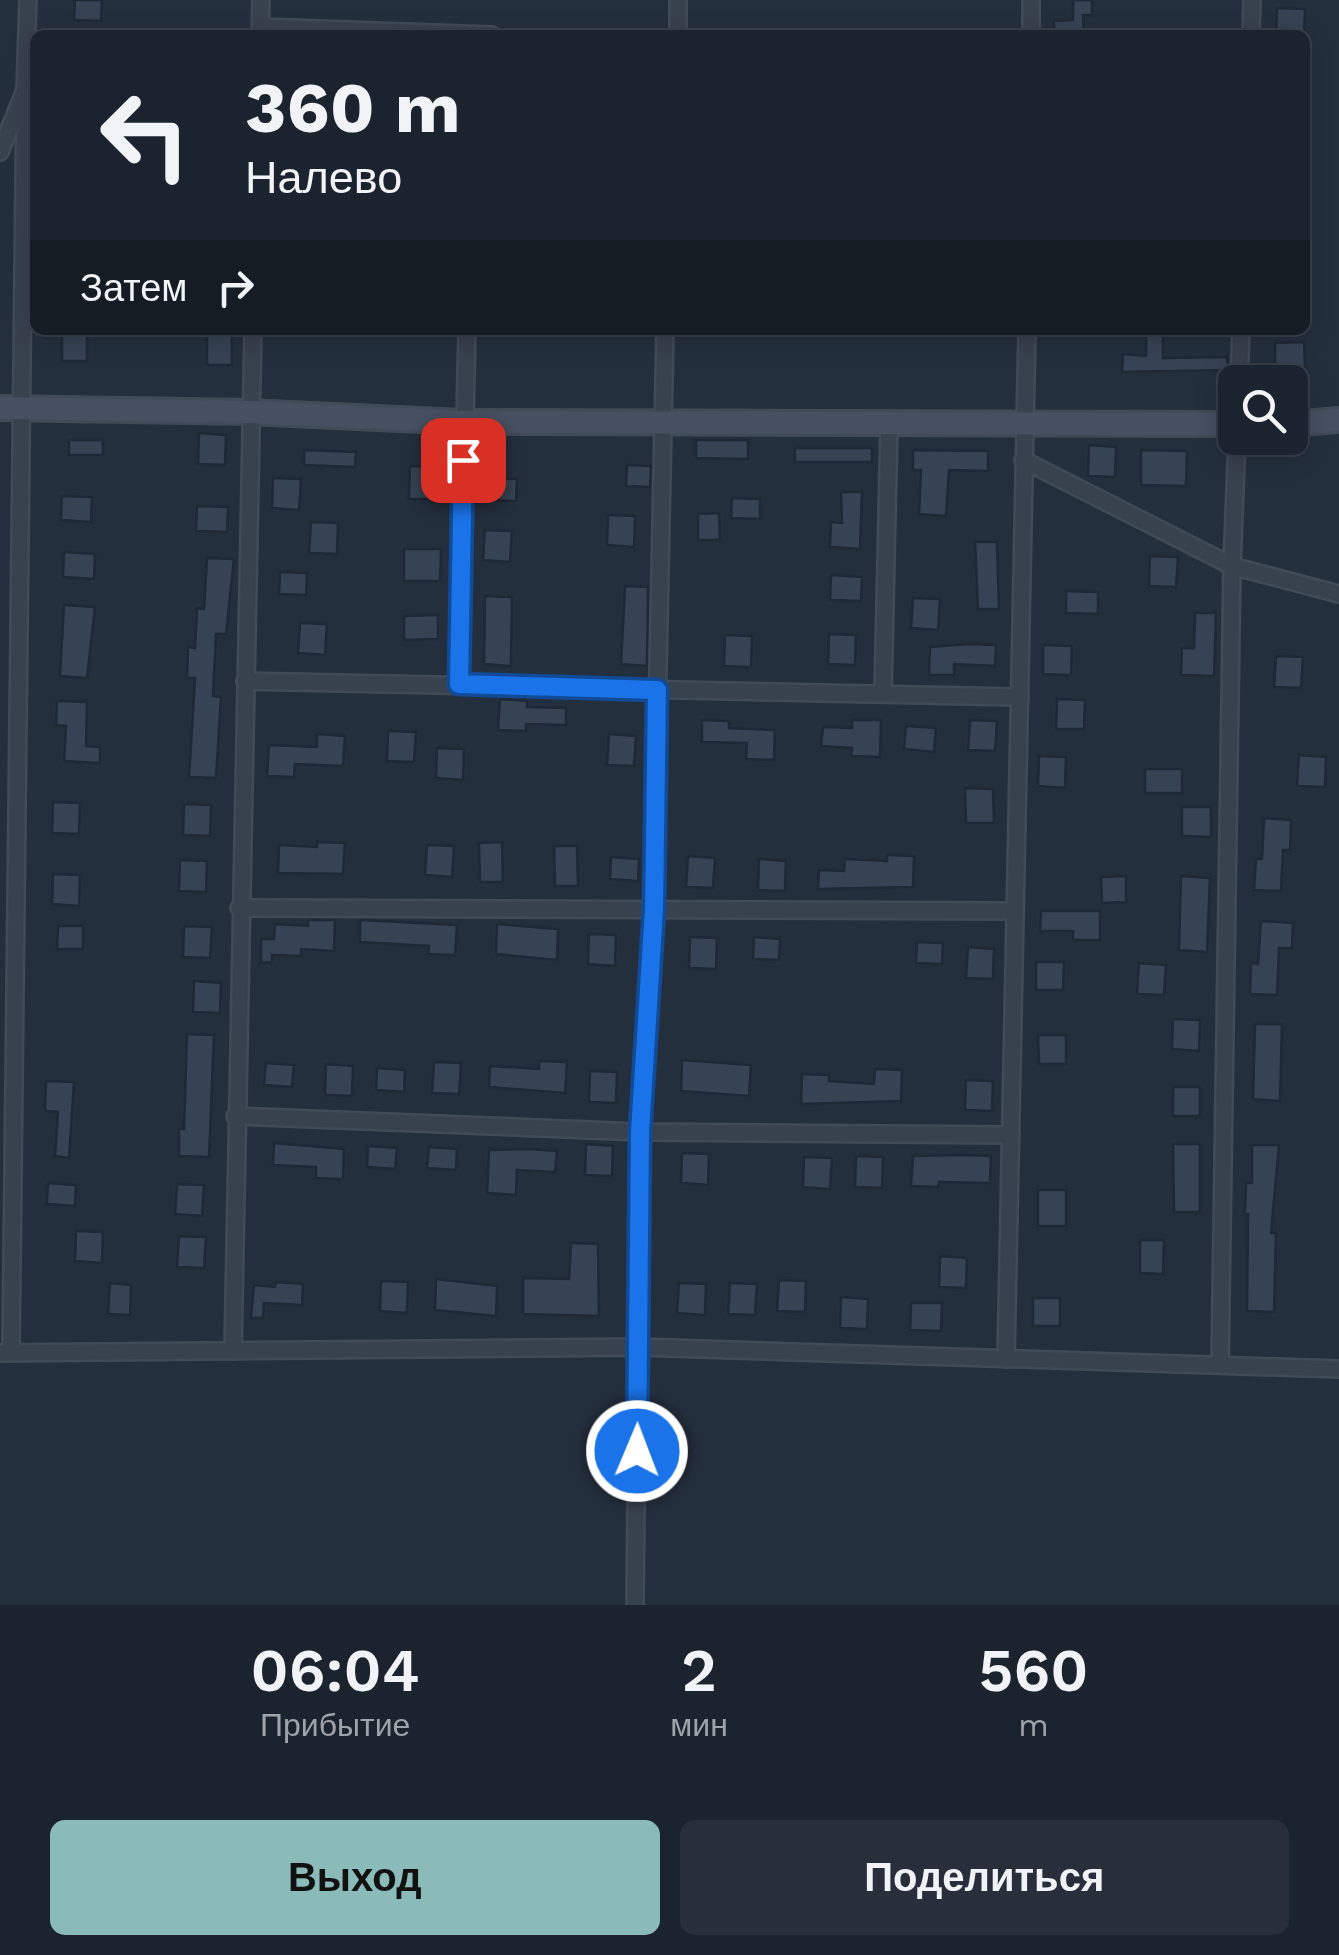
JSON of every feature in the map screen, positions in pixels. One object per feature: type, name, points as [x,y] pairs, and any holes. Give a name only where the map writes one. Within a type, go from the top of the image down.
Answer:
[{"type":"street","points":[[28,0],[11,409],[6,1353],[638,1347],[1339,1369]]},
{"type":"street","points":[[261,30],[262,0]]},
{"type":"street","points":[[678,0],[678,30]]},
{"type":"street","points":[[1030,30],[1031,0]]},
{"type":"street","points":[[1250,30],[1252,0]]},
{"type":"street","points":[[0,152],[25,90]]},
{"type":"street","points":[[233,1351],[253,335]]},
{"type":"street","points":[[459,684],[467,335]]},
{"type":"street","points":[[635,1605],[640,1132],[654,910],[666,335]]},
{"type":"street","points":[[1006,1359],[1026,335]]},
{"type":"street","points":[[1240,365],[1241,335]]},
{"type":"street","points":[[11,409],[251,412],[464,422],[1218,424]]},
{"type":"street","points":[[1308,423],[1339,420]]},
{"type":"street","points":[[883,694],[889,425]]},
{"type":"street","points":[[1220,1365],[1236,455]]},
{"type":"street","points":[[1023,460],[1232,566],[1339,594]]},
{"type":"street","points":[[245,681],[1020,697]]},
{"type":"street","points":[[240,908],[1016,911]]},
{"type":"street","points":[[235,1116],[640,1132],[1011,1135]]},
{"type":"building","points":[[75,0],[102,0],[101,21],[74,20]]},
{"type":"building","points":[[1073,0],[1092,0],[1092,15],[1083,15],[1084,30],[1054,30],[1054,21],[1073,20]]},
{"type":"building","points":[[1277,8],[1305,9],[1304,30],[1276,30]]},
{"type":"building","points":[[62,335],[87,335],[87,361],[62,361]]},
{"type":"building","points":[[207,335],[232,335],[232,365],[207,365]]},
{"type":"building","points":[[1146,335],[1163,335],[1163,358],[1227,357],[1228,365],[1218,365],[1218,370],[1122,372],[1123,354],[1146,356]]},
{"type":"building","points":[[1304,342],[1305,365],[1275,365],[1275,343]]},
{"type":"building","points":[[199,433],[226,435],[225,465],[198,464]]},
{"type":"building","points":[[69,440],[103,440],[103,455],[69,455]]},
{"type":"building","points":[[696,440],[748,440],[748,459],[696,458]]},
{"type":"building","points":[[1089,445],[1116,447],[1115,477],[1088,476]]},
{"type":"building","points":[[795,448],[872,448],[872,462],[795,462]]},
{"type":"building","points":[[304,450],[356,452],[355,467],[304,465]]},
{"type":"building","points":[[913,450],[988,451],[988,471],[949,470],[946,516],[919,514],[921,470],[913,470]]},
{"type":"building","points":[[1141,450],[1187,451],[1186,486],[1141,485]]},
{"type":"building","points":[[627,465],[651,466],[650,487],[626,486]]},
{"type":"building","points":[[410,466],[438,467],[437,499],[409,499]]},
{"type":"building","points":[[273,478],[301,479],[299,510],[272,508]]},
{"type":"building","points":[[490,478],[517,479],[516,501],[489,500]]},
{"type":"building","points":[[841,492],[862,492],[860,549],[830,547],[831,522],[842,523]]},
{"type":"building","points":[[62,496],[92,497],[91,522],[61,520]]},
{"type":"building","points":[[732,498],[760,499],[760,519],[731,518]]},
{"type":"building","points":[[197,506],[228,507],[227,532],[196,531]]},
{"type":"building","points":[[719,513],[720,540],[698,540],[698,514]]},
{"type":"building","points":[[608,515],[635,516],[634,547],[607,545]]},
{"type":"building","points":[[311,522],[338,523],[337,554],[309,553]]},
{"type":"building","points":[[485,530],[512,531],[510,562],[483,560]]},
{"type":"building","points":[[975,542],[997,542],[999,609],[978,609]]},
{"type":"building","points":[[404,549],[441,549],[440,581],[404,581]]},
{"type":"building","points":[[64,552],[95,554],[94,579],[63,577]]},
{"type":"building","points":[[1150,556],[1178,557],[1176,587],[1149,586]]},
{"type":"building","points":[[207,558],[234,559],[226,634],[216,634],[213,696],[221,697],[216,778],[189,777],[195,678],[187,678],[188,647],[195,648],[197,608],[204,609]]},
{"type":"building","points":[[280,572],[307,573],[306,595],[279,594]]},
{"type":"building","points":[[831,575],[862,577],[861,601],[830,600]]},
{"type":"building","points":[[625,586],[648,587],[647,666],[621,664]]},
{"type":"building","points":[[1066,591],[1098,592],[1098,614],[1066,613]]},
{"type":"building","points":[[485,596],[512,597],[511,666],[484,664]]},
{"type":"building","points":[[913,598],[940,599],[938,630],[911,628]]},
{"type":"building","points":[[64,605],[95,607],[87,678],[60,676]]},
{"type":"building","points":[[1195,613],[1216,613],[1214,676],[1181,675],[1182,648],[1194,648]]},
{"type":"building","points":[[438,615],[438,639],[404,640],[404,616]]},
{"type":"building","points":[[300,623],[327,624],[325,655],[298,653]]},
{"type":"building","points":[[829,634],[856,635],[855,665],[828,664]]},
{"type":"building","points":[[725,635],[752,636],[751,667],[724,666]]},
{"type":"building","points":[[996,645],[995,666],[954,664],[954,675],[929,675],[930,647]]},
{"type":"building","points":[[1043,645],[1072,646],[1071,675],[1043,674]]},
{"type":"building","points":[[1276,656],[1303,657],[1301,688],[1274,687]]},
{"type":"building","points":[[500,699],[527,701],[527,707],[566,708],[566,725],[526,724],[526,731],[498,730]]},
{"type":"building","points":[[1057,699],[1085,700],[1084,729],[1056,729]]},
{"type":"building","points":[[57,701],[87,702],[86,746],[100,747],[100,763],[64,761],[66,726],[56,725]]},
{"type":"building","points":[[702,720],[729,721],[729,728],[775,730],[774,760],[746,759],[747,743],[702,742]]},
{"type":"building","points":[[852,720],[881,720],[880,757],[851,756],[852,748],[821,746],[823,727],[852,728]]},
{"type":"building","points":[[970,720],[997,721],[995,751],[968,750]]},
{"type":"building","points":[[906,726],[936,728],[934,752],[904,749]]},
{"type":"building","points":[[388,731],[416,732],[414,762],[387,761]]},
{"type":"building","points":[[317,734],[345,736],[343,766],[295,764],[294,777],[267,776],[269,745],[317,747]]},
{"type":"building","points":[[609,734],[636,736],[634,766],[607,765]]},
{"type":"building","points":[[437,748],[464,749],[463,780],[436,778]]},
{"type":"building","points":[[1299,755],[1326,757],[1325,787],[1297,786]]},
{"type":"building","points":[[1039,756],[1066,757],[1065,788],[1038,786]]},
{"type":"building","points":[[1145,769],[1182,769],[1182,793],[1145,793]]},
{"type":"building","points":[[965,788],[993,789],[994,823],[966,823]]},
{"type":"building","points":[[53,802],[80,803],[79,834],[52,833]]},
{"type":"building","points":[[184,804],[211,805],[210,836],[183,835]]},
{"type":"building","points":[[1182,807],[1211,807],[1211,837],[1182,836]]},
{"type":"building","points":[[1264,818],[1291,820],[1290,850],[1283,850],[1281,891],[1254,890],[1256,859],[1262,859]]},
{"type":"building","points":[[317,842],[345,843],[343,874],[278,873],[279,845],[317,847]]},
{"type":"building","points":[[502,842],[503,882],[480,882],[479,843]]},
{"type":"building","points":[[427,845],[454,846],[452,877],[425,875]]},
{"type":"building","points":[[554,846],[577,846],[578,886],[555,886]]},
{"type":"building","points":[[887,855],[914,856],[913,887],[818,889],[819,870],[844,871],[845,859],[887,861]]},
{"type":"building","points":[[688,856],[715,858],[713,888],[686,887]]},
{"type":"building","points":[[611,857],[639,859],[638,881],[610,879]]},
{"type":"building","points":[[759,859],[786,861],[785,891],[758,890]]},
{"type":"building","points":[[180,860],[207,861],[206,892],[179,891]]},
{"type":"building","points":[[53,874],[80,875],[79,906],[52,904]]},
{"type":"building","points":[[1126,876],[1126,902],[1102,903],[1101,877]]},
{"type":"building","points":[[1181,876],[1210,878],[1207,952],[1179,950]]},
{"type":"building","points":[[1041,911],[1100,911],[1100,940],[1073,940],[1073,931],[1040,931]]},
{"type":"building","points":[[308,920],[335,920],[334,951],[301,949],[301,956],[272,955],[272,962],[261,963],[261,939],[274,939],[275,924],[308,926]]},
{"type":"building","points":[[360,920],[457,925],[455,955],[428,954],[429,946],[360,942]]},
{"type":"building","points":[[1261,921],[1293,923],[1292,948],[1279,948],[1277,995],[1250,994],[1251,963],[1258,964]]},
{"type":"building","points":[[497,924],[558,929],[557,960],[496,954]]},
{"type":"building","points":[[58,926],[83,926],[83,949],[57,949]]},
{"type":"building","points":[[184,926],[212,927],[210,958],[183,957]]},
{"type":"building","points":[[589,934],[616,935],[615,966],[588,964]]},
{"type":"building","points":[[690,937],[717,938],[716,969],[689,968]]},
{"type":"building","points":[[754,937],[780,939],[779,960],[753,959]]},
{"type":"building","points":[[917,942],[943,943],[942,964],[916,963]]},
{"type":"building","points":[[968,947],[994,949],[993,979],[966,978]]},
{"type":"building","points":[[1036,962],[1064,962],[1063,990],[1036,990]]},
{"type":"building","points":[[1139,963],[1166,965],[1164,995],[1137,994]]},
{"type":"building","points":[[194,981],[221,983],[220,1013],[193,1012]]},
{"type":"building","points":[[1173,1019],[1200,1020],[1199,1051],[1172,1049]]},
{"type":"building","points":[[1255,1024],[1282,1024],[1280,1101],[1253,1099]]},
{"type":"building","points":[[187,1034],[214,1035],[209,1157],[179,1156],[179,1129],[184,1129]]},
{"type":"building","points":[[1038,1035],[1066,1035],[1066,1064],[1039,1064]]},
{"type":"building","points":[[682,1060],[751,1065],[749,1096],[681,1091]]},
{"type":"building","points":[[539,1061],[567,1062],[565,1093],[489,1087],[490,1066],[539,1069]]},
{"type":"building","points":[[434,1062],[461,1063],[459,1094],[432,1093]]},
{"type":"building","points":[[266,1063],[294,1065],[292,1087],[264,1085]]},
{"type":"building","points":[[326,1064],[353,1066],[352,1096],[325,1095]]},
{"type":"building","points":[[377,1068],[405,1070],[404,1092],[376,1090]]},
{"type":"building","points":[[875,1069],[902,1070],[901,1101],[801,1104],[802,1074],[829,1075],[829,1081],[874,1084]]},
{"type":"building","points":[[590,1071],[617,1072],[616,1103],[589,1102]]},
{"type":"building","points":[[966,1080],[993,1081],[992,1111],[965,1110]]},
{"type":"building","points":[[46,1081],[74,1082],[69,1158],[55,1156],[58,1112],[45,1111]]},
{"type":"building","points":[[1173,1087],[1200,1087],[1200,1116],[1173,1116]]},
{"type":"building","points":[[274,1143],[344,1149],[343,1179],[316,1178],[316,1167],[273,1165]]},
{"type":"building","points":[[586,1144],[613,1146],[612,1176],[585,1175]]},
{"type":"building","points":[[1173,1144],[1200,1144],[1200,1212],[1174,1212]]},
{"type":"building","points":[[1252,1145],[1279,1145],[1271,1233],[1276,1233],[1274,1312],[1247,1311],[1245,1214],[1246,1183],[1252,1183]]},
{"type":"building","points":[[368,1146],[397,1148],[395,1169],[367,1167]]},
{"type":"building","points":[[429,1147],[457,1149],[456,1170],[427,1168]]},
{"type":"building","points":[[489,1150],[557,1151],[555,1172],[517,1170],[516,1195],[487,1193]]},
{"type":"building","points":[[682,1153],[709,1154],[708,1185],[681,1183]]},
{"type":"building","points":[[856,1156],[883,1157],[882,1188],[855,1187]]},
{"type":"building","points":[[913,1156],[991,1156],[990,1183],[911,1186]]},
{"type":"building","points":[[804,1157],[832,1158],[830,1189],[803,1187]]},
{"type":"building","points":[[48,1183],[76,1185],[75,1206],[47,1204]]},
{"type":"building","points":[[177,1184],[204,1185],[202,1216],[175,1214]]},
{"type":"building","points":[[1038,1190],[1066,1190],[1066,1226],[1038,1226]]},
{"type":"building","points":[[76,1231],[103,1232],[102,1263],[75,1261]]},
{"type":"building","points":[[179,1236],[206,1237],[204,1268],[177,1267]]},
{"type":"building","points":[[1140,1240],[1164,1240],[1163,1274],[1140,1273]]},
{"type":"building","points":[[571,1243],[598,1244],[599,1316],[523,1314],[523,1278],[569,1279]]},
{"type":"building","points":[[940,1256],[967,1258],[966,1288],[939,1287]]},
{"type":"building","points":[[436,1279],[497,1286],[496,1316],[435,1310]]},
{"type":"building","points":[[779,1280],[806,1281],[805,1312],[777,1311]]},
{"type":"building","points":[[381,1281],[408,1282],[407,1313],[380,1311]]},
{"type":"building","points":[[276,1282],[303,1284],[302,1305],[264,1303],[263,1318],[251,1318],[254,1285],[275,1287]]},
{"type":"building","points":[[110,1283],[131,1285],[130,1315],[108,1314]]},
{"type":"building","points":[[679,1283],[706,1284],[705,1315],[677,1313]]},
{"type":"building","points":[[730,1283],[757,1284],[755,1315],[728,1314]]},
{"type":"building","points":[[841,1297],[868,1299],[867,1329],[840,1328]]},
{"type":"building","points":[[1033,1298],[1060,1298],[1060,1326],[1033,1326]]},
{"type":"building","points":[[911,1303],[942,1303],[941,1331],[910,1330]]},
{"type":"route","points":[[463,460],[459,684],[657,690],[654,910],[640,1132],[637,1451]]}]
